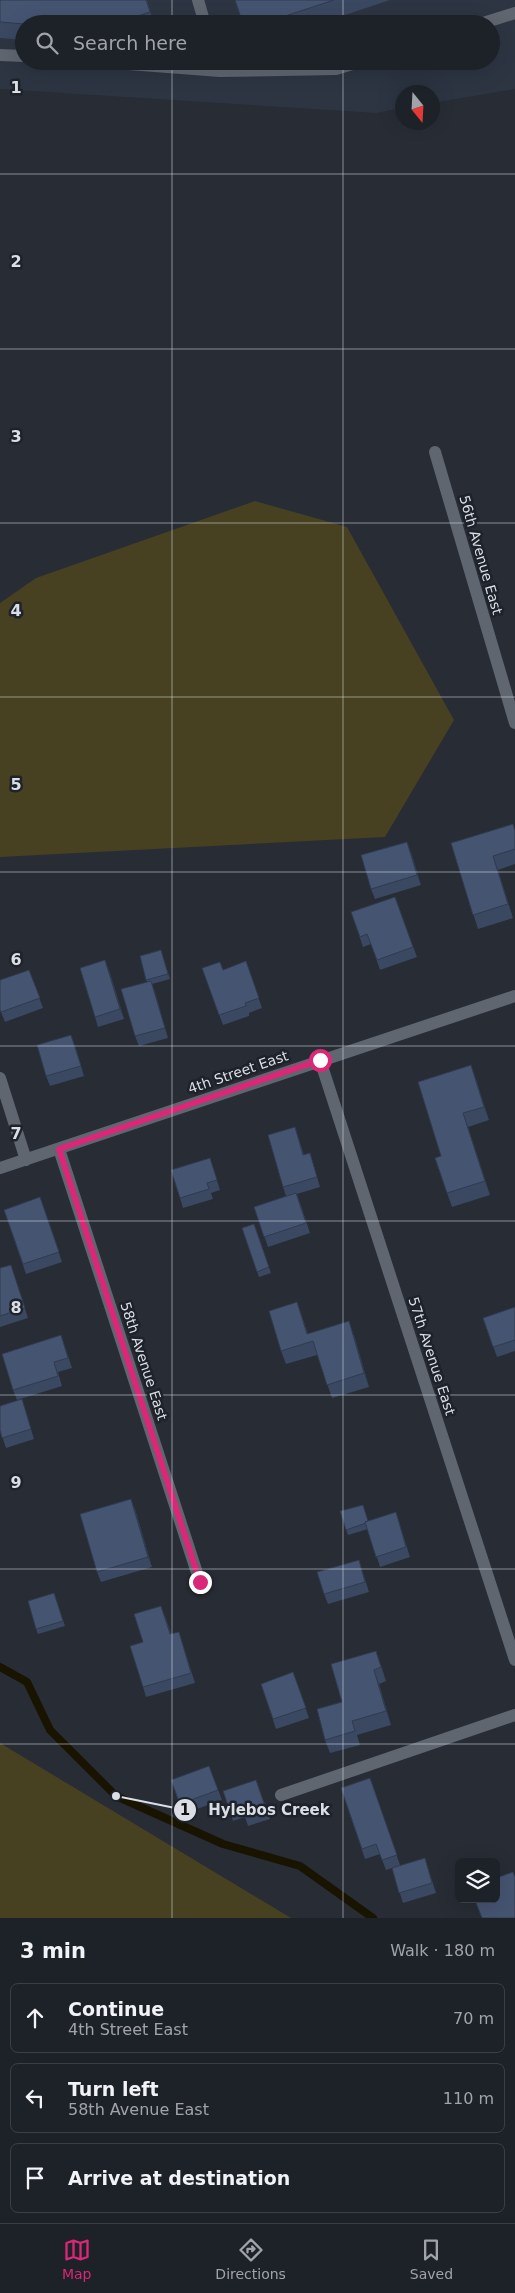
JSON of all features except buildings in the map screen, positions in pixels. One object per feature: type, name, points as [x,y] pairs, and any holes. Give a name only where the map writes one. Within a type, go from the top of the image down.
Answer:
[{"type":"street","points":[[198,0],[202,15]]},
{"type":"street","points":[[500,18],[515,13]]},
{"type":"street","points":[[0,54],[15,55]]},
{"type":"street","name":"56th Avenue East","points":[[435,452],[515,723]]},
{"type":"street","name":"4th Street East","points":[[0,1168],[515,996]]},
{"type":"street","name":"57th Avenue East","points":[[320,1060],[515,1660]]},
{"type":"street","points":[[0,1078],[26,1160]]},
{"type":"street","name":"58th Avenue East","points":[[59,1149],[200,1582]]},
{"type":"street","points":[[282,1795],[515,1715]]},
{"type":"shaded area","points":[[0,0],[515,0],[515,89],[440,102],[440,85],[395,85],[395,109],[376,113],[0,89]]},
{"type":"shaded area","points":[[255,501],[347,527],[454,720],[385,837],[0,857],[0,603],[36,578]]},
{"type":"shaded area","points":[[0,1743],[291,1918],[0,1918]]},
{"type":"waterway","points":[[0,1667],[27,1682],[50,1730],[116,1796],[223,1844],[300,1866],[373,1918]]},
{"type":"place","name":"Hylebos Creek","points":[[116,1796]]},
{"type":"route","points":[[200,1582],[59,1149],[320,1060]]}]
